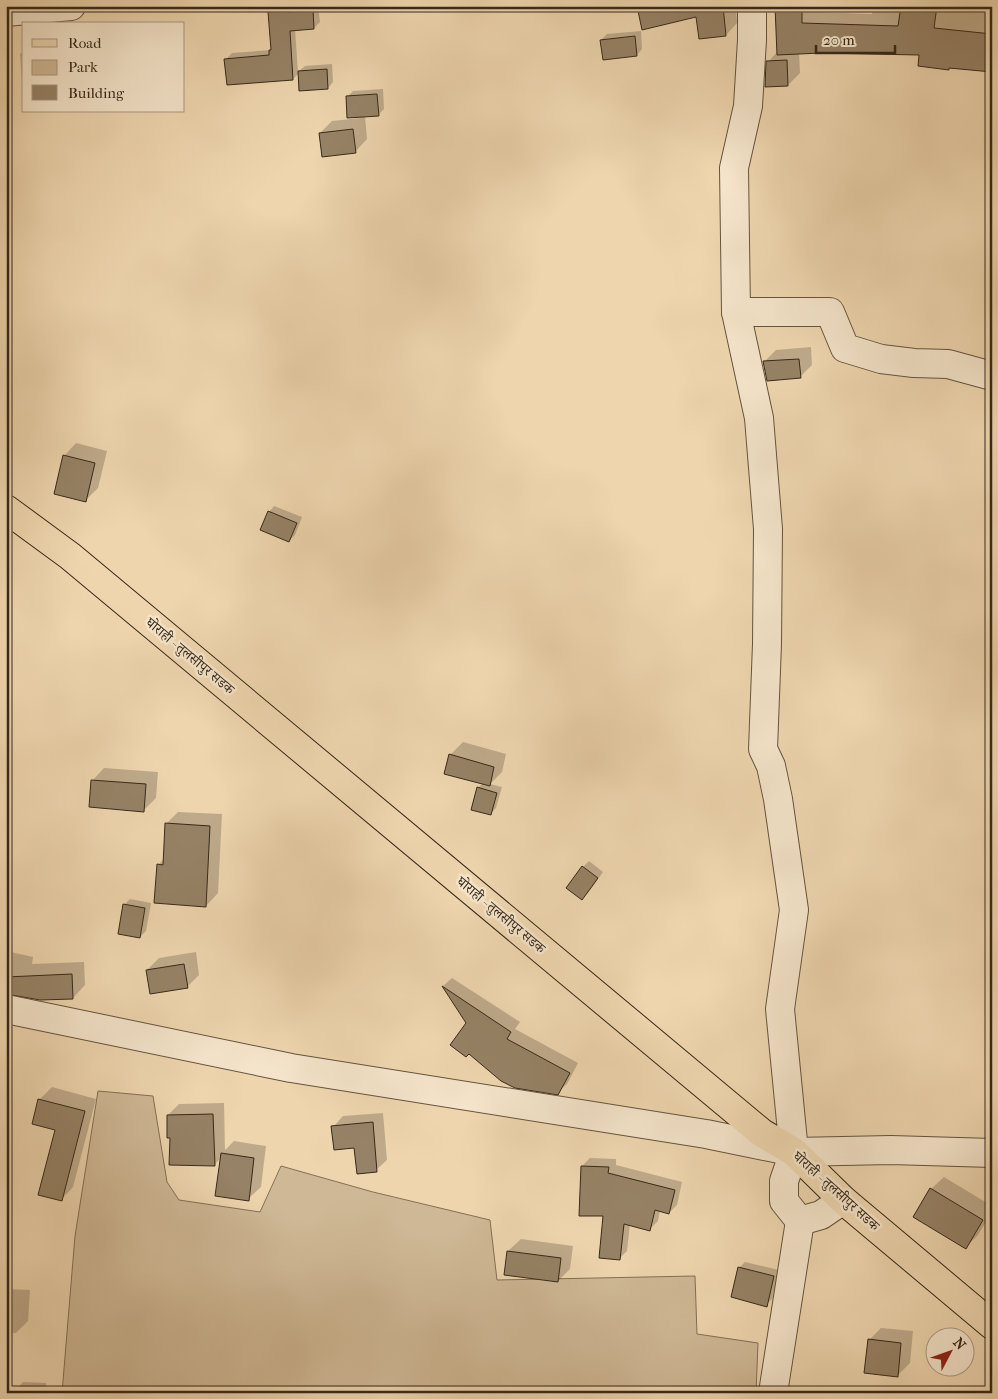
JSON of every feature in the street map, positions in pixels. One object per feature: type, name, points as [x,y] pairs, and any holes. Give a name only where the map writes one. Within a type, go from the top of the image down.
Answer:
[{"type":"main road","name":"घोराही - तुलसीपुर सडक","points":[[6,509],[77,562],[762,1132],[794,1152],[843,1200],[992,1325]]},
{"type":"street","points":[[6,12],[71,6]]},
{"type":"street","points":[[752,6],[748,106],[734,168],[736,312],[759,418],[768,529],[768,644],[763,749],[771,766],[778,799],[794,910],[780,1009],[794,1152],[784,1181],[784,1201],[800,1220],[773,1393]]},
{"type":"street","points":[[736,312],[830,312],[844,348],[881,359],[914,363],[948,364],[992,376]]},
{"type":"street","points":[[6,1009],[291,1068],[706,1134],[794,1152],[891,1150],[992,1153]]},
{"type":"street","points":[[800,1220],[821,1215],[843,1200]]},
{"type":"green space","points":[[98,1091],[153,1096],[167,1182],[179,1200],[260,1212],[281,1166],[373,1192],[490,1220],[497,1280],[695,1276],[697,1334],[758,1343],[756,1393],[62,1393],[75,1236]]},
{"type":"building","points":[[637,6],[723,6],[726,36],[699,39],[696,17],[642,30]]},
{"type":"building","points":[[775,6],[802,6],[802,23],[898,26],[901,6],[937,6],[934,28],[992,34],[992,72],[918,66],[919,55],[821,53],[777,55]]},
{"type":"building","points":[[288,10],[288,12],[313,10],[314,29],[290,31],[293,80],[227,85],[224,59],[269,55],[269,50],[271,50],[268,12]]},
{"type":"building","points":[[635,36],[637,56],[603,60],[600,40]]},
{"type":"building","points":[[787,60],[788,86],[765,87],[766,61]]},
{"type":"building","points":[[327,69],[328,89],[299,91],[298,71]]},
{"type":"building","points":[[377,94],[379,116],[347,118],[346,96]]},
{"type":"building","points":[[353,129],[356,153],[322,157],[319,133]]},
{"type":"building","points":[[799,359],[801,378],[767,381],[763,361]]},
{"type":"building","points":[[63,455],[95,463],[86,502],[54,494]]},
{"type":"building","points":[[268,511],[297,523],[289,542],[260,530]]},
{"type":"building","points":[[449,754],[494,767],[490,786],[444,774]]},
{"type":"building","points":[[91,780],[146,784],[144,812],[89,807]]},
{"type":"building","points":[[477,787],[497,793],[491,815],[471,810]]},
{"type":"building","points":[[165,823],[210,826],[206,907],[154,903],[157,864],[163,865]]},
{"type":"building","points":[[582,866],[598,878],[582,900],[566,888]]},
{"type":"building","points":[[123,904],[145,908],[140,938],[118,934]]},
{"type":"building","points":[[184,964],[188,988],[150,994],[146,970]]},
{"type":"building","points":[[72,974],[73,999],[40,1000],[6,994],[6,977]]},
{"type":"building","points":[[442,986],[511,1032],[507,1039],[570,1073],[558,1095],[515,1088],[501,1081],[469,1054],[466,1057],[450,1045],[466,1023]]},
{"type":"building","points":[[38,1099],[85,1111],[62,1201],[38,1195],[55,1130],[32,1124]]},
{"type":"building","points":[[213,1114],[215,1166],[169,1165],[170,1138],[167,1138],[167,1115]]},
{"type":"building","points":[[373,1122],[377,1172],[357,1174],[354,1148],[334,1150],[331,1126]]},
{"type":"building","points":[[221,1153],[254,1158],[249,1201],[215,1196]]},
{"type":"building","points":[[581,1166],[609,1167],[608,1173],[675,1190],[669,1214],[655,1210],[650,1231],[624,1224],[620,1260],[599,1258],[603,1216],[579,1216]]},
{"type":"building","points":[[930,1188],[983,1220],[966,1249],[913,1217]]},
{"type":"building","points":[[507,1251],[561,1258],[558,1282],[504,1275]]},
{"type":"building","points":[[738,1267],[774,1276],[767,1307],[731,1297]]},
{"type":"building","points":[[868,1339],[901,1343],[898,1377],[864,1373]]}]
